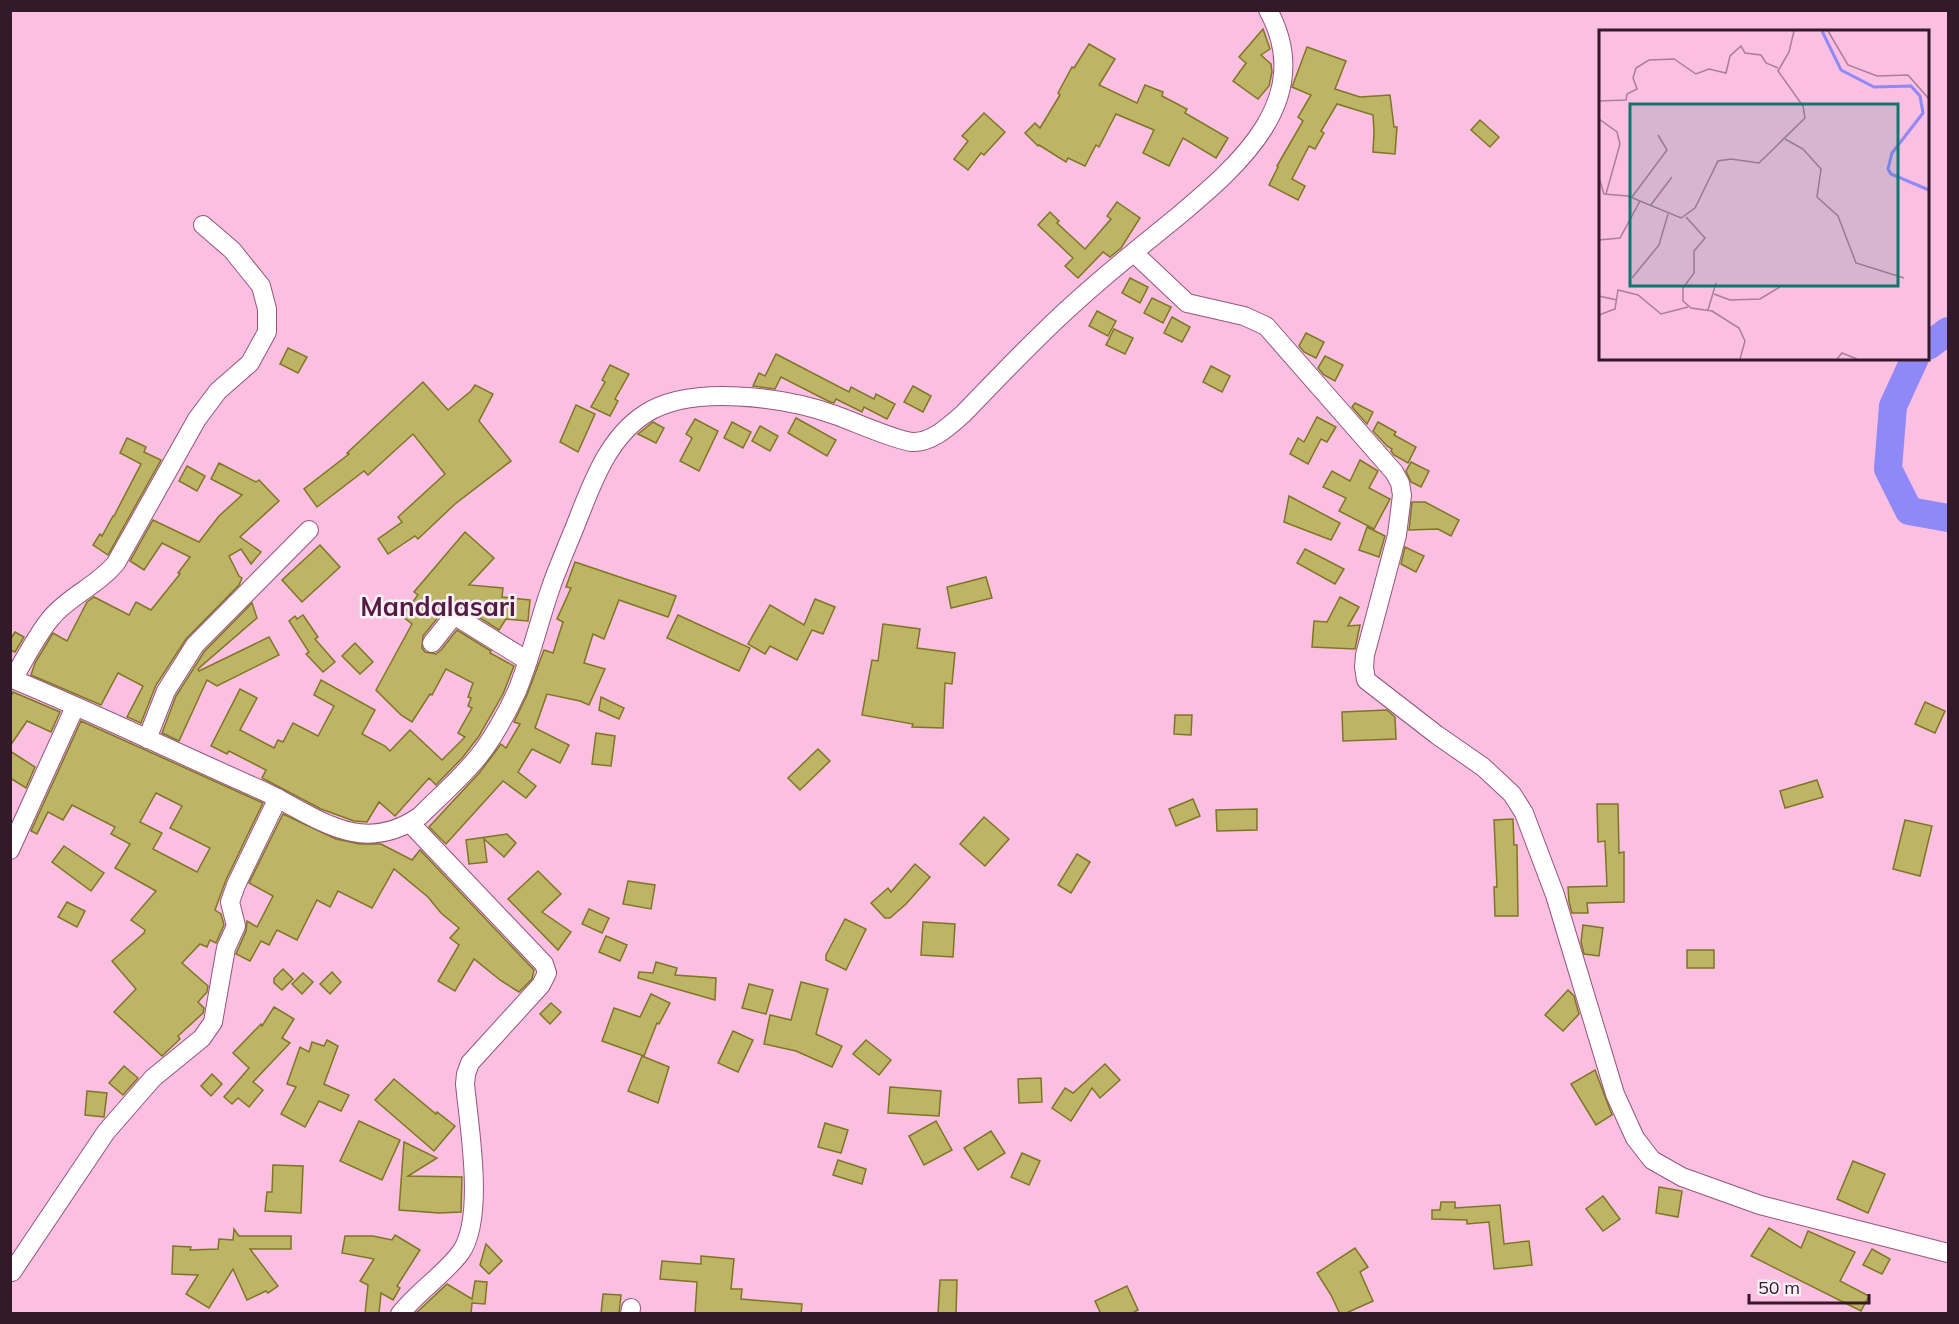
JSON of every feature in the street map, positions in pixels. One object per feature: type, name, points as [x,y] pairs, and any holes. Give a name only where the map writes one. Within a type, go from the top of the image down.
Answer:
[{"type":"street","points":[[203,225],[232,250],[261,286],[267,309],[267,332],[250,363],[218,391],[197,419],[116,563],[106,576],[72,599],[51,618],[12,679],[278,798],[334,827],[354,832],[392,831],[420,816],[478,757],[516,692],[551,587],[589,492],[604,459],[623,431],[645,414],[670,401],[693,397],[736,396],[782,402],[831,413],[912,442],[928,440],[963,414],[1078,299],[1218,182],[1247,153],[1264,129],[1278,101],[1284,67],[1282,44],[1268,10]]},
{"type":"street","points":[[1134,252],[1187,303],[1244,316],[1266,326],[1394,472],[1400,483],[1402,495],[1400,514],[1397,535],[1365,655],[1366,680],[1483,768],[1512,794],[1524,813],[1555,895],[1615,1094],[1635,1138],[1652,1160],[1682,1177],[1760,1205],[1948,1253]]},
{"type":"street","points":[[147,739],[166,691],[195,645],[309,530]]},
{"type":"street","points":[[432,643],[452,618],[457,617],[528,661]]},
{"type":"street","points":[[10,850],[75,707]]},
{"type":"street","points":[[12,1272],[106,1132],[153,1078],[192,1047],[213,1022],[228,941],[236,926],[230,902],[278,798]]},
{"type":"street","points":[[400,1314],[413,1297],[454,1261],[468,1236],[472,1219],[474,1170],[465,1084],[470,1063],[541,985],[547,973],[544,964],[410,823]]},
{"type":"building","points":[[1263,29],[1270,49],[1261,55],[1271,64],[1272,72],[1269,86],[1258,99],[1233,81],[1246,63],[1239,57]]},
{"type":"building","points":[[1089,44],[1115,59],[1099,85],[1137,103],[1145,85],[1163,92],[1162,96],[1187,109],[1185,113],[1228,138],[1216,158],[1183,138],[1169,166],[1143,153],[1154,130],[1116,114],[1099,147],[1096,145],[1085,166],[1068,158],[1066,162],[1038,146],[1025,133],[1035,123],[1040,128],[1060,95],[1058,93],[1072,67],[1074,68]]},
{"type":"building","points":[[1307,47],[1346,61],[1335,89],[1360,97],[1390,95],[1394,127],[1397,127],[1395,154],[1373,152],[1373,115],[1337,104],[1321,131],[1324,133],[1315,149],[1309,146],[1292,179],[1305,186],[1298,200],[1269,185],[1277,166],[1303,121],[1298,117],[1311,95],[1292,87]]},
{"type":"building","points":[[984,113],[1005,132],[984,155],[981,153],[968,170],[954,159],[968,141],[962,136]]},
{"type":"building","points":[[1480,120],[1499,137],[1490,147],[1471,130]]},
{"type":"building","points":[[1117,202],[1140,218],[1121,248],[1110,257],[1103,252],[1078,278],[1065,266],[1073,258],[1038,225],[1050,212],[1059,221],[1057,223],[1085,249],[1111,219],[1107,216]]},
{"type":"building","points":[[1130,278],[1148,287],[1140,303],[1122,293]]},
{"type":"building","points":[[1152,298],[1171,307],[1163,323],[1144,313]]},
{"type":"building","points":[[1097,311],[1116,321],[1108,336],[1089,326]]},
{"type":"building","points":[[1172,317],[1190,327],[1182,342],[1164,333]]},
{"type":"building","points":[[1114,329],[1133,338],[1125,354],[1106,345]]},
{"type":"building","points":[[1306,333],[1324,342],[1316,358],[1304,352],[1299,346]]},
{"type":"building","points":[[288,348],[307,357],[298,373],[280,364]]},
{"type":"building","points":[[776,354],[849,392],[851,387],[874,399],[876,394],[895,404],[887,419],[864,407],[862,412],[836,399],[834,403],[830,402],[781,377],[775,389],[753,386],[759,373],[765,376]]},
{"type":"building","points":[[1325,356],[1343,365],[1335,381],[1324,375],[1318,368]]},
{"type":"building","points":[[610,365],[629,374],[615,399],[618,401],[610,416],[591,407],[605,382],[602,380]]},
{"type":"building","points":[[1211,366],[1230,376],[1222,392],[1203,382]]},
{"type":"building","points":[[423,382],[448,410],[475,385],[493,394],[479,421],[511,461],[455,504],[418,539],[415,536],[388,554],[378,539],[402,522],[398,517],[445,474],[413,434],[368,475],[364,471],[317,507],[304,489],[349,454],[347,453]]},
{"type":"building","points":[[913,386],[931,396],[923,412],[904,402]]},
{"type":"building","points":[[1355,403],[1373,412],[1367,424],[1352,407]]},
{"type":"building","points":[[576,405],[595,414],[578,452],[560,442]]},
{"type":"building","points":[[1317,417],[1336,427],[1327,442],[1321,439],[1308,464],[1290,454],[1298,438],[1304,442]]},
{"type":"building","points":[[796,418],[836,440],[827,456],[788,433]]},
{"type":"building","points":[[695,419],[718,431],[699,471],[680,461],[692,438],[686,434]]},
{"type":"building","points":[[653,422],[664,428],[656,443],[638,434]]},
{"type":"building","points":[[732,422],[751,432],[743,448],[724,438]]},
{"type":"building","points":[[1378,422],[1396,432],[1394,435],[1416,447],[1408,463],[1394,455],[1392,449],[1373,431]]},
{"type":"building","points":[[760,426],[778,436],[770,451],[752,441]]},
{"type":"building","points":[[127,438],[146,447],[144,452],[161,460],[108,555],[93,545],[100,534],[102,536],[114,516],[141,464],[120,453]]},
{"type":"building","points":[[1360,460],[1378,471],[1369,488],[1390,499],[1374,529],[1339,511],[1346,498],[1323,487],[1332,471],[1350,481]]},
{"type":"building","points":[[1411,462],[1429,471],[1421,487],[1411,482],[1406,471]]},
{"type":"building","points":[[219,463],[256,482],[259,480],[279,501],[240,537],[261,552],[251,564],[241,549],[229,556],[242,578],[239,585],[186,639],[156,685],[141,723],[127,717],[143,686],[118,673],[101,705],[31,675],[35,663],[53,633],[67,641],[87,602],[94,597],[129,615],[136,602],[151,610],[180,574],[178,573],[190,557],[162,543],[144,570],[130,561],[153,520],[199,542],[219,516],[242,495],[211,479]]},
{"type":"building","points":[[187,466],[205,476],[197,491],[179,481]]},
{"type":"building","points":[[1289,496],[1340,523],[1331,540],[1284,522]]},
{"type":"building","points":[[1412,502],[1425,502],[1459,520],[1451,536],[1438,529],[1409,530]]},
{"type":"building","points":[[1367,527],[1385,536],[1379,557],[1359,550]]},
{"type":"building","points":[[465,532],[494,558],[469,585],[503,588],[502,597],[530,600],[528,621],[506,619],[499,630],[463,607],[455,606],[443,611],[423,636],[422,648],[425,652],[436,654],[457,630],[491,651],[490,653],[514,666],[503,694],[479,736],[463,757],[436,785],[429,778],[395,816],[379,802],[367,822],[354,821],[321,809],[262,778],[266,770],[229,751],[227,754],[211,746],[240,689],[257,698],[240,730],[274,748],[278,740],[283,742],[293,723],[318,736],[334,706],[314,695],[321,680],[375,710],[362,734],[390,751],[410,730],[442,760],[465,737],[458,733],[472,708],[468,706],[471,698],[468,697],[473,683],[446,669],[432,695],[430,694],[412,722],[401,715],[376,690],[412,624],[402,616],[418,595],[414,592]]},
{"type":"building","points":[[320,545],[340,567],[302,602],[282,580]]},
{"type":"building","points":[[1405,547],[1424,556],[1416,572],[1401,564]]},
{"type":"building","points":[[1305,549],[1344,569],[1335,584],[1297,563]]},
{"type":"building","points":[[575,562],[676,596],[668,617],[619,600],[604,639],[593,634],[584,663],[605,669],[589,705],[547,694],[535,728],[569,745],[560,763],[532,749],[518,772],[536,786],[526,798],[503,781],[446,844],[429,827],[480,772],[501,744],[506,748],[520,724],[514,722],[544,650],[553,653],[563,622],[557,619],[571,588],[566,587]]},
{"type":"building","points":[[986,577],[992,598],[951,608],[947,587]]},
{"type":"building","points":[[1340,597],[1359,607],[1348,626],[1360,625],[1355,649],[1312,647],[1314,621],[1327,622]]},
{"type":"building","points":[[815,599],[835,607],[823,634],[812,630],[797,660],[770,646],[765,654],[748,644],[770,605],[804,625]]},
{"type":"building","points":[[252,603],[257,618],[198,669],[199,671],[269,637],[279,655],[217,686],[207,680],[179,741],[162,733],[176,696],[204,652]]},
{"type":"building","points":[[303,615],[318,637],[315,639],[335,662],[323,672],[306,654],[309,652],[289,621],[295,616],[297,619]]},
{"type":"building","points":[[678,615],[750,648],[739,671],[667,638]]},
{"type":"building","points":[[883,624],[920,629],[917,648],[955,653],[952,684],[945,683],[943,728],[912,727],[913,724],[862,715],[872,660],[878,661]]},
{"type":"building","points":[[15,632],[24,637],[15,652],[10,650],[10,640]]},
{"type":"building","points":[[355,643],[373,662],[360,674],[342,656]]},
{"type":"building","points":[[13,692],[60,712],[51,732],[27,721],[10,746],[10,697]]},
{"type":"building","points":[[601,697],[624,708],[619,719],[599,710]]},
{"type":"building","points":[[1925,702],[1945,711],[1935,733],[1915,724]]},
{"type":"building","points":[[1387,710],[1395,717],[1396,739],[1343,741],[1342,712]]},
{"type":"building","points":[[1175,715],[1192,715],[1191,735],[1174,734]]},
{"type":"building","points":[[81,721],[263,803],[226,880],[215,910],[221,914],[224,925],[216,943],[210,940],[207,947],[200,944],[182,963],[208,986],[207,992],[198,1002],[204,1008],[203,1013],[178,1036],[180,1039],[162,1056],[114,1012],[136,989],[112,961],[144,933],[145,930],[131,920],[156,891],[115,868],[130,844],[111,834],[115,827],[72,805],[63,820],[48,812],[37,834],[31,831]],"holes":[[[156,793],[182,806],[170,828],[210,848],[197,872],[153,849],[162,833],[140,822]]]},
{"type":"building","points":[[596,733],[615,736],[611,766],[592,764]]},
{"type":"building","points":[[818,749],[830,761],[800,790],[788,778]]},
{"type":"building","points":[[10,751],[35,767],[26,788],[10,778]]},
{"type":"building","points":[[1817,780],[1823,797],[1785,808],[1780,791]]},
{"type":"building","points":[[1193,799],[1200,816],[1176,826],[1169,809]]},
{"type":"building","points":[[1597,804],[1618,804],[1619,853],[1624,852],[1624,902],[1587,903],[1588,913],[1572,913],[1568,887],[1607,886],[1605,841],[1598,842]]},
{"type":"building","points":[[1257,809],[1257,830],[1217,831],[1216,810]]},
{"type":"building","points":[[283,814],[336,839],[360,844],[381,844],[412,860],[420,850],[534,970],[532,979],[519,992],[474,959],[455,991],[438,981],[459,945],[450,938],[459,928],[441,913],[428,897],[394,869],[372,908],[338,891],[330,907],[317,900],[297,940],[277,930],[269,945],[261,941],[250,961],[236,954],[246,931],[247,921],[257,927],[273,896],[249,883]]},
{"type":"building","points":[[984,817],[1009,839],[985,866],[960,844]]},
{"type":"building","points":[[1513,819],[1514,845],[1517,845],[1518,916],[1495,916],[1494,887],[1497,887],[1494,820]]},
{"type":"building","points":[[1905,820],[1932,826],[1920,876],[1893,869]]},
{"type":"building","points":[[507,834],[516,843],[504,857],[484,839],[487,862],[469,864],[466,840]]},
{"type":"building","points":[[64,846],[104,873],[91,891],[52,862]]},
{"type":"building","points":[[1077,854],[1090,862],[1071,893],[1058,885]]},
{"type":"building","points":[[915,864],[930,877],[906,904],[890,918],[885,918],[871,903],[888,888],[891,892]]},
{"type":"building","points":[[538,871],[561,894],[542,912],[571,932],[558,950],[508,899]]},
{"type":"building","points":[[628,881],[655,885],[651,909],[623,904]]},
{"type":"building","points":[[67,902],[85,911],[77,927],[58,917]]},
{"type":"building","points":[[589,909],[609,918],[602,933],[582,924]]},
{"type":"building","points":[[845,919],[866,929],[846,970],[826,960],[826,955]]},
{"type":"building","points":[[923,922],[955,924],[953,957],[921,955]]},
{"type":"building","points":[[1583,925],[1603,928],[1599,956],[1584,954],[1581,942]]},
{"type":"building","points":[[606,936],[627,945],[620,961],[599,952]]},
{"type":"building","points":[[1687,950],[1714,950],[1714,968],[1687,968]]},
{"type":"building","points":[[656,962],[677,968],[675,975],[716,978],[715,1000],[638,978],[639,972],[653,973]]},
{"type":"building","points":[[283,969],[293,979],[282,990],[274,983],[274,978]]},
{"type":"building","points":[[332,972],[341,982],[330,994],[320,984]]},
{"type":"building","points":[[303,973],[313,982],[302,994],[292,984]]},
{"type":"building","points":[[801,982],[828,989],[816,1034],[842,1046],[832,1067],[796,1051],[764,1044],[770,1015],[791,1020]]},
{"type":"building","points":[[749,984],[773,990],[766,1014],[742,1008]]},
{"type":"building","points":[[1568,990],[1574,996],[1579,1014],[1563,1031],[1545,1015]]},
{"type":"building","points":[[651,994],[670,1003],[659,1024],[657,1023],[644,1056],[602,1041],[614,1008],[640,1017]]},
{"type":"building","points":[[551,1003],[561,1012],[550,1024],[540,1014]]},
{"type":"building","points":[[274,1007],[294,1019],[282,1038],[290,1043],[253,1082],[263,1090],[249,1107],[238,1098],[232,1104],[224,1097],[249,1068],[233,1053],[261,1024],[262,1026]]},
{"type":"building","points":[[733,1031],[753,1040],[738,1072],[718,1063]]},
{"type":"building","points":[[327,1040],[338,1046],[324,1084],[349,1095],[341,1111],[319,1101],[305,1127],[281,1114],[296,1087],[287,1084],[300,1047],[309,1052],[312,1042],[324,1046]]},
{"type":"building","points":[[866,1040],[891,1060],[879,1075],[853,1054]]},
{"type":"building","points":[[642,1056],[669,1067],[658,1103],[628,1091]]},
{"type":"building","points":[[1105,1064],[1120,1080],[1100,1098],[1092,1088],[1071,1121],[1052,1108],[1065,1088],[1073,1093]]},
{"type":"building","points":[[124,1066],[138,1078],[123,1095],[109,1083]]},
{"type":"building","points":[[1595,1070],[1612,1115],[1596,1125],[1571,1084]]},
{"type":"building","points":[[212,1074],[222,1084],[211,1096],[201,1086]]},
{"type":"building","points":[[1041,1078],[1042,1102],[1019,1103],[1018,1079]]},
{"type":"building","points":[[394,1079],[436,1114],[437,1112],[455,1126],[434,1151],[375,1100]]},
{"type":"building","points":[[890,1087],[941,1091],[939,1116],[888,1113]]},
{"type":"building","points":[[87,1091],[107,1093],[104,1117],[85,1115]]},
{"type":"building","points":[[359,1121],[400,1140],[382,1180],[340,1161]]},
{"type":"building","points":[[936,1121],[952,1150],[924,1165],[909,1136]]},
{"type":"building","points":[[825,1123],[848,1130],[841,1153],[818,1147]]},
{"type":"building","points":[[991,1131],[1005,1153],[978,1170],[964,1148]]},
{"type":"building","points":[[404,1142],[437,1158],[408,1176],[462,1177],[461,1212],[399,1210]]},
{"type":"building","points":[[1022,1153],[1040,1161],[1029,1185],[1011,1177]]},
{"type":"building","points":[[838,1160],[866,1169],[862,1184],[833,1175]]},
{"type":"building","points":[[1853,1161],[1885,1174],[1868,1213],[1837,1199]]},
{"type":"building","points":[[273,1165],[303,1166],[301,1213],[265,1211],[267,1192],[272,1192]]},
{"type":"building","points":[[1659,1187],[1682,1191],[1678,1217],[1656,1213]]},
{"type":"building","points":[[1603,1196],[1620,1219],[1603,1231],[1586,1209]]},
{"type":"building","points":[[1441,1202],[1455,1202],[1455,1208],[1500,1205],[1504,1244],[1529,1241],[1532,1265],[1494,1269],[1489,1222],[1467,1224],[1467,1220],[1432,1219],[1432,1210],[1440,1210]]},
{"type":"building","points":[[1769,1228],[1801,1248],[1808,1231],[1855,1252],[1840,1281],[1869,1296],[1861,1311],[1751,1256]]},
{"type":"building","points":[[234,1229],[239,1236],[291,1236],[291,1249],[250,1249],[278,1286],[268,1293],[266,1291],[247,1300],[233,1269],[209,1308],[186,1294],[198,1275],[172,1274],[173,1246],[191,1247],[190,1250],[218,1249],[219,1239],[233,1240]]},
{"type":"building","points":[[395,1235],[420,1250],[397,1286],[400,1288],[393,1300],[381,1293],[379,1314],[365,1314],[368,1285],[360,1281],[374,1259],[342,1253],[345,1236],[373,1236],[392,1240]]},
{"type":"building","points":[[486,1244],[502,1261],[489,1274],[480,1265]]},
{"type":"building","points":[[1355,1248],[1368,1267],[1360,1272],[1373,1301],[1340,1314],[1317,1273]]},
{"type":"building","points":[[1872,1249],[1890,1259],[1882,1274],[1863,1265]]},
{"type":"building","points":[[701,1256],[734,1259],[731,1289],[742,1289],[741,1299],[802,1304],[801,1314],[695,1314],[697,1282],[660,1279],[662,1261],[701,1264]]},
{"type":"building","points":[[940,1280],[957,1280],[956,1314],[938,1314]]},
{"type":"building","points":[[475,1281],[487,1282],[485,1304],[472,1303],[471,1314],[415,1314],[447,1284],[472,1299]]},
{"type":"building","points":[[1127,1286],[1138,1310],[1131,1314],[1101,1314],[1095,1301]]},
{"type":"building","points":[[603,1294],[621,1295],[619,1314],[601,1314]]},
{"type":"waterway","points":[[1929,345],[1948,331]]},
{"type":"waterway","points":[[1914,360],[1893,406],[1888,469],[1909,511],[1948,518]]},
{"type":"district","name":"Mandalasari","points":[[438,607]]}]
